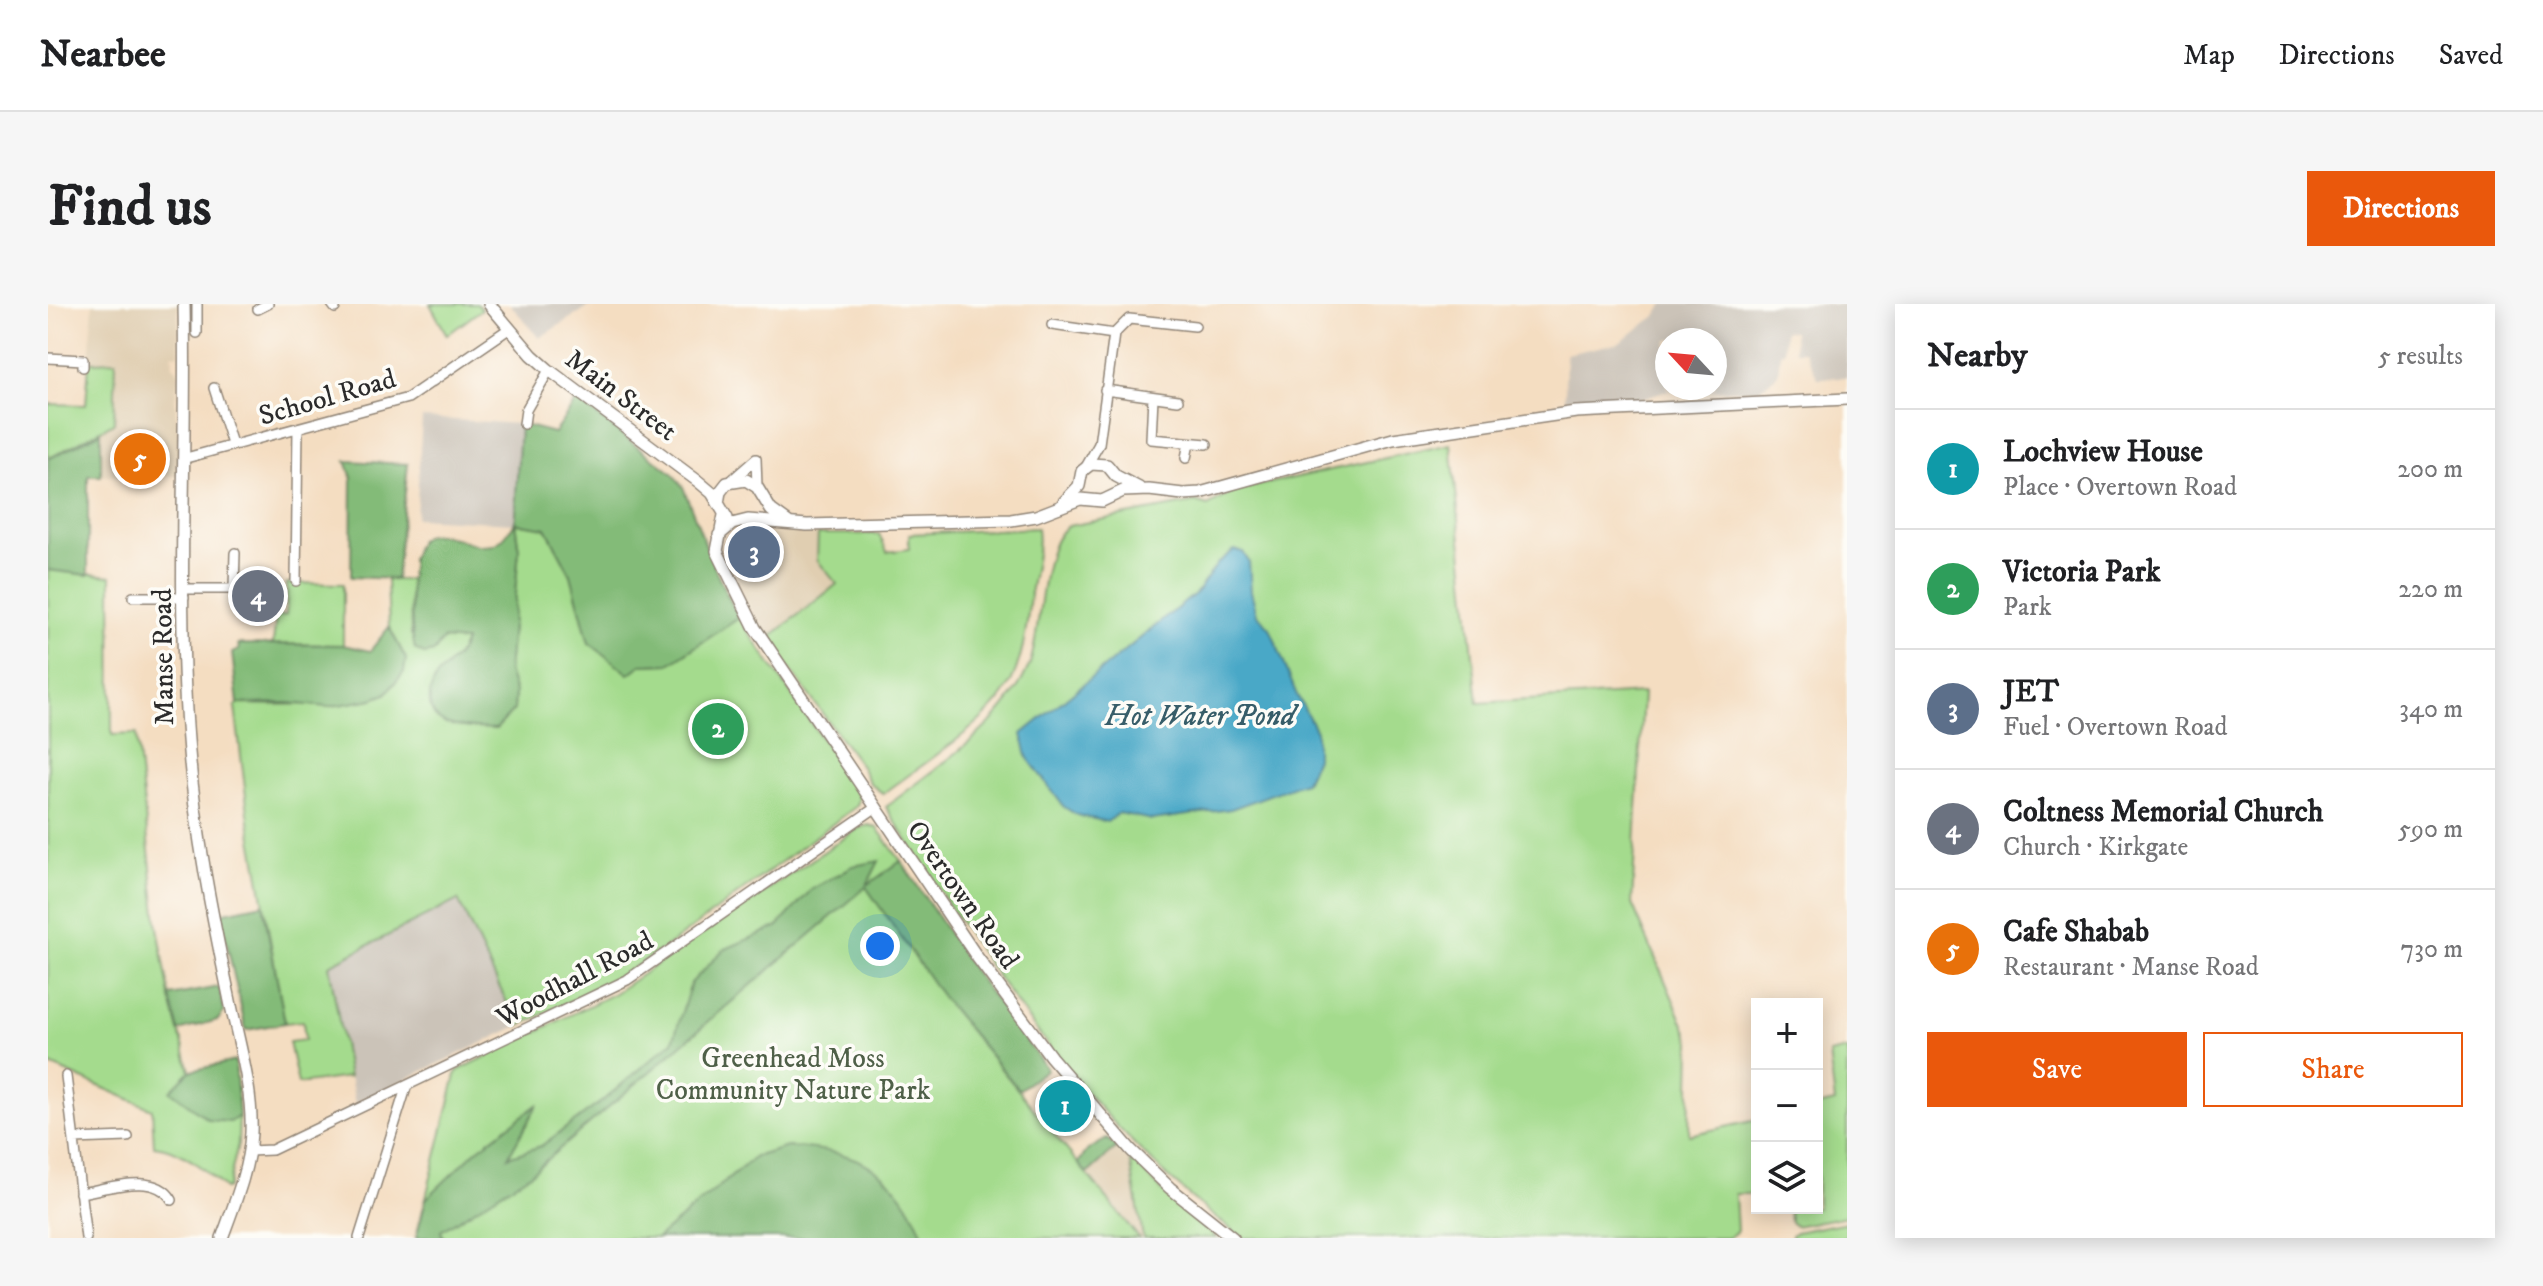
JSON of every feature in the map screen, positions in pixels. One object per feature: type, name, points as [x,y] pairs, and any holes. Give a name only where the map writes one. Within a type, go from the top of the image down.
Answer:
[{"type":"main road","name":"Manse Road","points":[[184,304],[186,709],[192,779],[211,907],[250,1106],[249,1151],[222,1238]]},
{"type":"main road","name":"Main Street","points":[[489,304],[532,355],[699,482],[721,509]]},
{"type":"main road","points":[[1052,509],[1066,501],[1079,486],[1080,476],[1086,467],[1096,463],[1107,465],[1116,476],[1135,487],[1183,494],[1263,476],[1393,439],[1576,412],[1847,399]]},
{"type":"main road","points":[[1111,496],[1117,483],[1116,476]]},
{"type":"main road","points":[[699,482],[709,485],[746,480],[776,514],[793,525]]},
{"type":"main road","points":[[730,482],[720,492],[721,509],[745,521]]},
{"type":"main road","points":[[1079,486],[1087,498],[1097,502],[1123,491],[1149,490]]},
{"type":"main road","points":[[745,521],[758,511],[759,492]]},
{"type":"main road","points":[[719,535],[732,524],[745,521],[793,525],[1011,520],[1029,518],[1087,498]]},
{"type":"main road","name":"Overtown Road","points":[[721,509],[717,551],[755,628],[977,957],[1051,1057],[1131,1150],[1170,1188],[1233,1238]]},
{"type":"street","points":[[197,304],[197,333]]},
{"type":"street","points":[[1086,467],[1099,444],[1114,334],[1129,319],[1195,326]]},
{"type":"street","points":[[1052,325],[1114,334]]},
{"type":"street","name":"School Road","points":[[186,458],[408,398],[510,328]]},
{"type":"street","points":[[48,358],[83,360],[83,367]]},
{"type":"street","points":[[524,424],[526,410],[549,370]]},
{"type":"street","points":[[214,388],[232,444]]},
{"type":"street","points":[[1105,390],[1178,400]]},
{"type":"street","points":[[1153,397],[1151,439],[1207,444]]},
{"type":"street","points":[[296,581],[298,428]]},
{"type":"street","points":[[1186,458],[1189,443]]},
{"type":"street","points":[[1099,444],[1107,465]]},
{"type":"street","points":[[730,482],[756,459],[759,492]]},
{"type":"street","points":[[142,585],[137,597],[234,589],[235,553]]},
{"type":"street","name":"Woodhall Road","points":[[249,1151],[272,1150],[627,980],[875,808]]},
{"type":"street","points":[[66,1076],[86,1238]]},
{"type":"street","points":[[359,1238],[401,1090]]},
{"type":"street","points":[[74,1139],[128,1137]]},
{"type":"street","points":[[80,1193],[144,1184],[166,1190],[172,1200]]},
{"type":"shaded area","points":[[93,304],[178,304],[179,354],[172,354],[173,366],[179,373],[175,400],[182,435],[179,476],[101,476],[101,432],[114,423],[116,362],[89,362]]},
{"type":"shaded area","points":[[510,304],[593,304],[539,338]]},
{"type":"shaded area","points":[[1664,304],[1847,304],[1847,377],[1818,378],[1804,351],[1795,351],[1794,331],[1785,331],[1778,374],[1759,390],[1727,390],[1727,328],[1655,328],[1655,394],[1640,399],[1565,399],[1566,354],[1618,343],[1655,317]]},
{"type":"shaded area","points":[[422,418],[520,424],[515,523],[416,518]]},
{"type":"shaded area","points":[[749,534],[818,534],[817,560],[837,584],[768,639],[741,592],[731,556],[737,543]]},
{"type":"shaded area","points":[[458,900],[518,1026],[355,1103],[329,965]]},
{"type":"shaded area","points":[[1117,1147],[1130,1159],[1143,1238],[1139,1238],[1087,1174]]},
{"type":"green space","points":[[430,304],[477,304],[482,309],[447,335]]},
{"type":"green space","points":[[116,361],[114,423],[48,459],[48,404],[86,405],[89,362]]},
{"type":"green space","points":[[577,400],[672,473],[683,487],[718,576],[739,618],[669,664],[641,665],[629,674],[589,643],[571,575],[546,528],[515,523],[519,550],[508,671],[515,693],[514,710],[496,729],[445,723],[434,714],[430,695],[438,675],[456,657],[465,641],[443,639],[434,652],[424,654],[415,649],[411,565],[417,544],[428,535],[487,546],[500,541],[516,518],[520,424],[554,433]]},
{"type":"green space","points":[[101,432],[101,476],[88,476],[88,575],[48,570],[48,459]]},
{"type":"green space","points":[[1451,444],[1478,703],[1643,693],[1632,904],[1691,1041],[1689,1135],[1751,1121],[1751,1194],[1735,1194],[1737,1231],[1728,1238],[1243,1238],[1188,1195],[1137,1147],[1089,1095],[1044,1040],[962,925],[886,807],[966,745],[1002,709],[1017,688],[1033,651],[1046,569],[1059,535],[1068,526],[1196,502],[1208,506],[1237,490]]},
{"type":"green space","points":[[346,461],[408,464],[396,579],[351,577],[352,478]]},
{"type":"green space","points":[[515,523],[546,528],[571,575],[589,643],[640,665],[669,664],[739,618],[856,789],[859,799],[857,806],[669,945],[605,986],[518,1026],[458,900],[329,965],[349,1077],[298,1084],[289,1042],[305,1040],[303,1021],[285,1023],[249,821],[235,707],[238,704],[305,704],[373,699],[406,659],[389,627],[387,580],[410,580],[411,635],[434,652],[443,639],[465,641],[458,658],[438,676],[444,723],[496,729],[514,709],[515,693],[508,671],[519,550]]},
{"type":"green space","points":[[1037,528],[1037,554],[1023,644],[1006,691],[967,732],[883,794],[870,783],[768,639],[837,584],[817,560],[818,534],[879,534],[887,552],[909,549],[909,534]]},
{"type":"green space","points":[[48,570],[111,576],[112,735],[136,734],[157,922],[170,996],[190,1071],[171,1091],[208,1119],[230,1122],[239,1116],[238,1144],[228,1188],[225,1189],[184,1156],[154,1146],[152,1109],[48,1064]]},
{"type":"green space","points":[[287,583],[343,584],[343,645],[273,644],[276,616],[286,615]]},
{"type":"green space","points":[[389,627],[406,659],[404,672],[386,694],[327,707],[288,703],[238,704],[232,653],[239,650],[238,644],[343,645],[370,651]]},
{"type":"green space","name":"Greenhead Moss Community Nature Park","points":[[869,825],[877,828],[901,861],[867,887],[943,998],[1139,1238],[416,1238],[457,1071],[613,994],[859,828]]},
{"type":"green space","points":[[879,861],[867,885],[901,861],[972,969],[1047,1069],[1019,1090],[943,998],[866,887],[530,1174],[441,1231],[443,1238],[416,1238],[426,1199],[477,1150],[538,1104],[508,1157],[541,1146],[601,1102],[673,1041],[691,983],[723,950],[777,927],[811,890],[853,866]]},
{"type":"green space","points":[[263,904],[285,1023],[246,1030],[220,913]]},
{"type":"green space","points":[[219,987],[224,1012],[218,1020],[179,1031],[170,996]]},
{"type":"green space","points":[[1847,1050],[1847,1216],[1795,1226],[1790,1222],[1789,1214],[1823,1214],[1823,1105],[1835,1102],[1829,1054]]},
{"type":"green space","points":[[235,1061],[239,1116],[230,1122],[209,1120],[170,1091],[190,1071]]},
{"type":"green space","points":[[1107,1139],[1117,1147],[1087,1174],[1078,1163],[1088,1150]]},
{"type":"green space","points":[[787,1147],[835,1152],[873,1168],[902,1195],[924,1238],[657,1238],[755,1157]]},
{"type":"green space","points":[[1130,1159],[1182,1210],[1217,1238],[1143,1238]]},
{"type":"green space","points":[[1847,1222],[1847,1238],[1792,1238],[1796,1232]]},
{"type":"water","name":"Hot Water Pond","points":[[1234,550],[1243,552],[1249,562],[1251,591],[1257,614],[1270,628],[1296,693],[1316,731],[1316,758],[1305,782],[1231,809],[1152,820],[1119,813],[1107,822],[1077,815],[1064,807],[1027,757],[1022,734],[1196,593],[1218,563]]},
{"type":"place","name":"Cafe Shabab","points":[[140,459]]},
{"type":"place","name":"JET","points":[[754,552]]},
{"type":"place","name":"Coltness Memorial Church","points":[[258,596]]},
{"type":"place","name":"Victoria Park","points":[[718,729]]},
{"type":"place","name":"Lochview House","points":[[1065,1106]]}]
